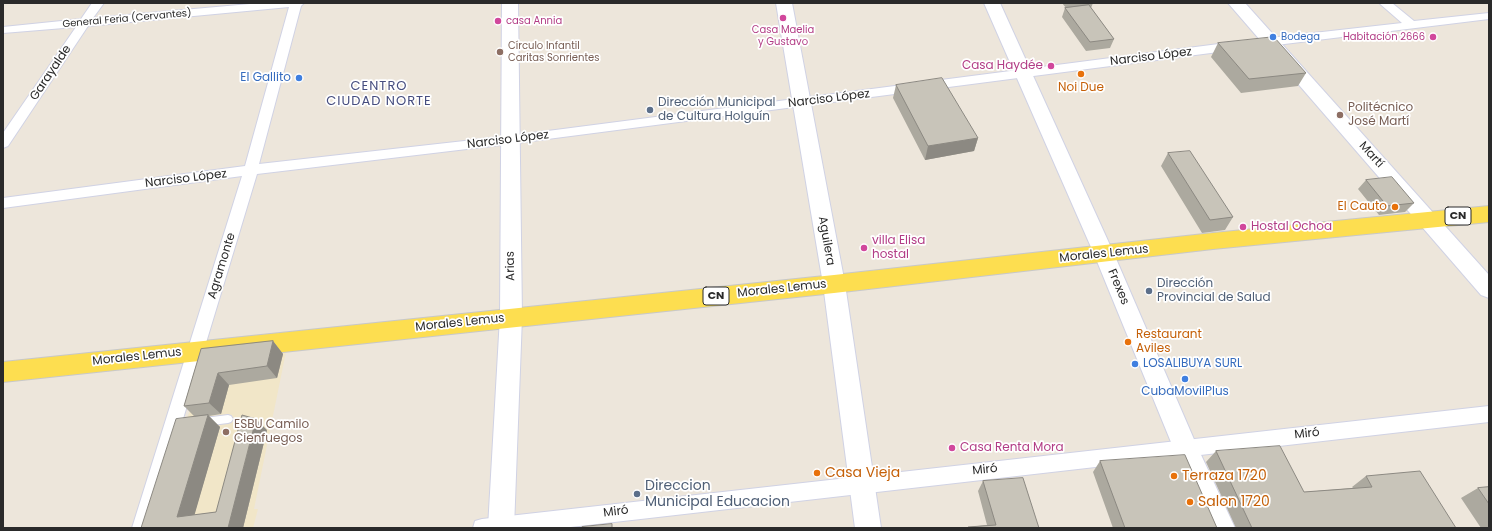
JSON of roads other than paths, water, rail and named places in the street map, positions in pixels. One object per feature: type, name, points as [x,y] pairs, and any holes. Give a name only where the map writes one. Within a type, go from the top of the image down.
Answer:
[{"type":"main road","name":"Arias","points":[[495,527],[511,317],[509,140],[510,3]]},
{"type":"main road","name":"Aguilera","points":[[784,3],[834,284],[868,528]]},
{"type":"main road","name":"Frexes","points":[[992,3],[1104,254],[1185,447],[1222,528]]},
{"type":"main road","name":"Martí","points":[[1236,3],[1489,289]]},
{"type":"main road","name":"Morales Lemus","points":[[3,372],[834,284],[1428,219],[1489,214]]},
{"type":"street","name":"Garayalde","points":[[3,143],[98,3]]},
{"type":"street","name":"General Feria (Cervantes)","points":[[3,30],[297,3]]},
{"type":"street","name":"Agramonte","points":[[141,528],[177,426],[196,351],[251,170],[297,3]]},
{"type":"street","points":[[1385,3],[1411,25]]},
{"type":"street","name":"Narciso López","points":[[3,203],[251,170],[509,140],[1270,42],[1489,16]]},
{"type":"street","name":"Miró","points":[[495,527],[1185,447],[1489,414]]},
{"type":"lane","points":[[197,423],[228,419]]},
{"type":"place","name":"Casa Maelia y Gustavo","points":[[783,18]]},
{"type":"place","name":"casa Annia","points":[[498,21]]},
{"type":"place","name":"Bodega","points":[[1273,37]]},
{"type":"place","name":"Habitación 2666","points":[[1433,37]]},
{"type":"place","name":"Círculo Infantil Caritas Sonrientes","points":[[500,52]]},
{"type":"place","name":"Casa Haydée","points":[[1051,66]]},
{"type":"place","name":"Noi Due","points":[[1081,74]]},
{"type":"place","name":"El Gallito","points":[[299,78]]},
{"type":"place","name":"Dirección Municipal de Cultura Holguín","points":[[650,110]]},
{"type":"place","name":"Politécnico José Martí","points":[[1340,115]]},
{"type":"place","name":"El Cauto","points":[[1395,207]]},
{"type":"place","name":"Hostal Ochoa","points":[[1243,227]]},
{"type":"place","name":"villa Elisa hostal","points":[[864,248]]},
{"type":"place","name":"Dirección Provincial de Salud","points":[[1149,291]]},
{"type":"place","name":"Restaurant Aviles","points":[[1128,342]]},
{"type":"place","name":"LOSALIBUYA SURL","points":[[1135,364]]},
{"type":"place","name":"CubaMovilPlus","points":[[1185,379]]},
{"type":"place","name":"ESBU Camilo Cienfuegos","points":[[226,432]]},
{"type":"place","name":"Casa Renta Mora","points":[[952,448]]},
{"type":"place","name":"Casa Vieja","points":[[817,473]]},
{"type":"place","name":"Terraza 1720","points":[[1174,476]]},
{"type":"place","name":"Direccion Municipal Educacion","points":[[637,494]]},
{"type":"place","name":"Salon 1720","points":[[1190,502]]},
{"type":"district","name":"CENTRO CIUDAD NORTE","points":[[379,94]]}]
